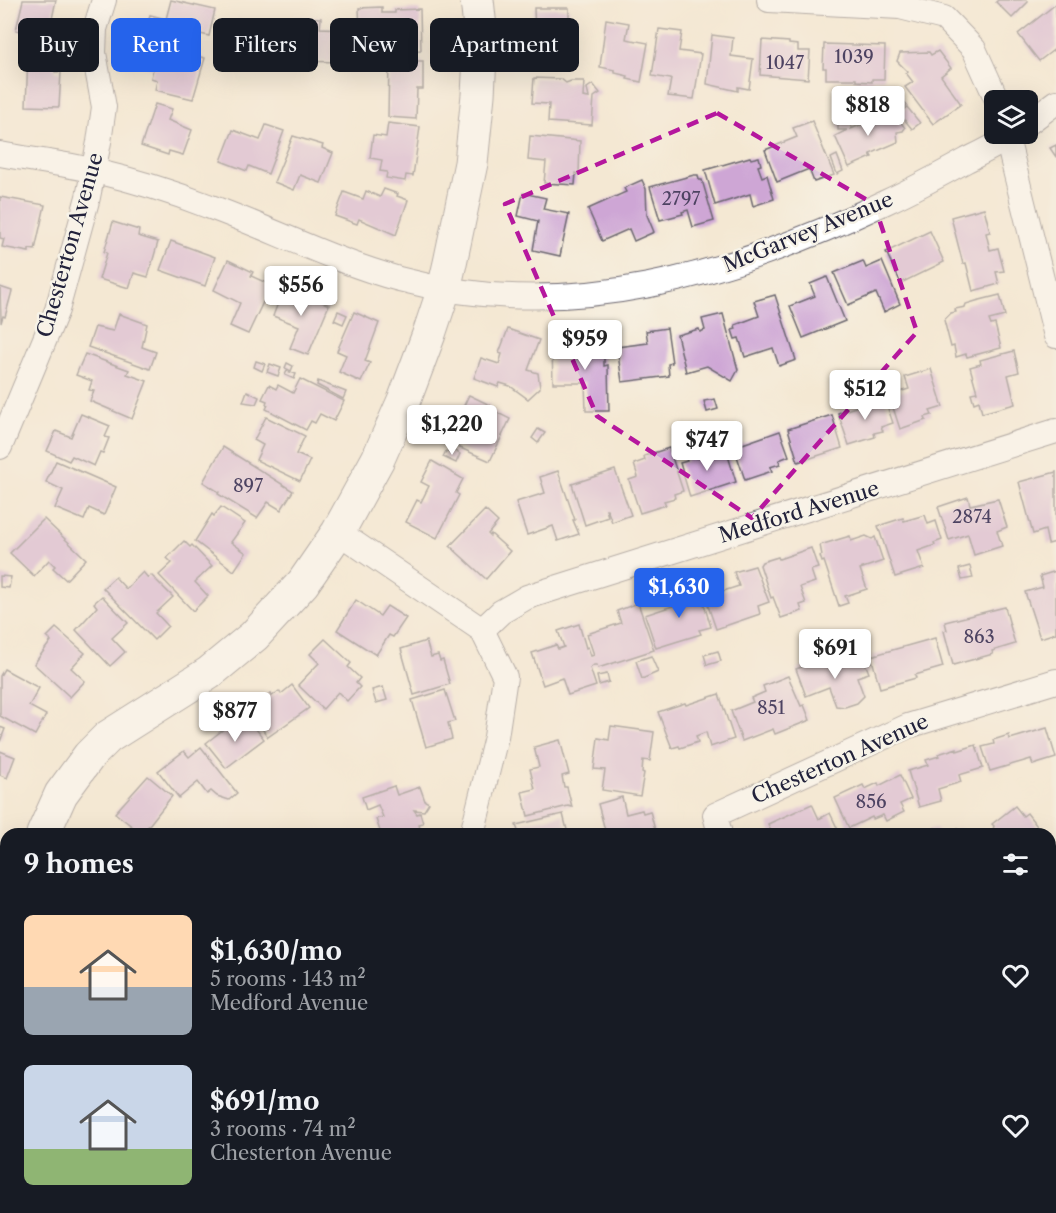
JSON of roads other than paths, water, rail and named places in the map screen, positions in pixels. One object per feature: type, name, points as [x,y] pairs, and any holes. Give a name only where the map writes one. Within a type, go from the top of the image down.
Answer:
[{"type":"main road","points":[[47,828],[61,794],[89,756],[108,737],[209,673],[254,636],[303,583],[338,532],[378,459],[405,398],[444,288],[471,164],[481,37],[477,0]]},
{"type":"street","name":"Chesterton Avenue","points":[[0,447],[57,310],[94,170],[104,107],[94,53],[95,29],[104,0]]},
{"type":"street","points":[[769,0],[900,7],[944,18],[974,49],[992,90]]},
{"type":"street","points":[[1038,116],[1056,102]]},
{"type":"street","name":"McGarvey Avenue","points":[[0,154],[94,170],[208,205],[324,254],[398,279],[487,294],[547,297],[608,293],[687,278],[770,252],[844,222],[916,188],[993,144]]},
{"type":"street","points":[[1011,144],[1056,336]]},
{"type":"street","name":"Medford Avenue","points":[[482,630],[501,612],[527,597],[1056,430]]},
{"type":"street","points":[[338,532],[482,630],[505,677],[496,737],[473,828]]},
{"type":"street","name":"Chesterton Avenue","points":[[718,828],[715,815],[908,726],[1056,681]]}]
